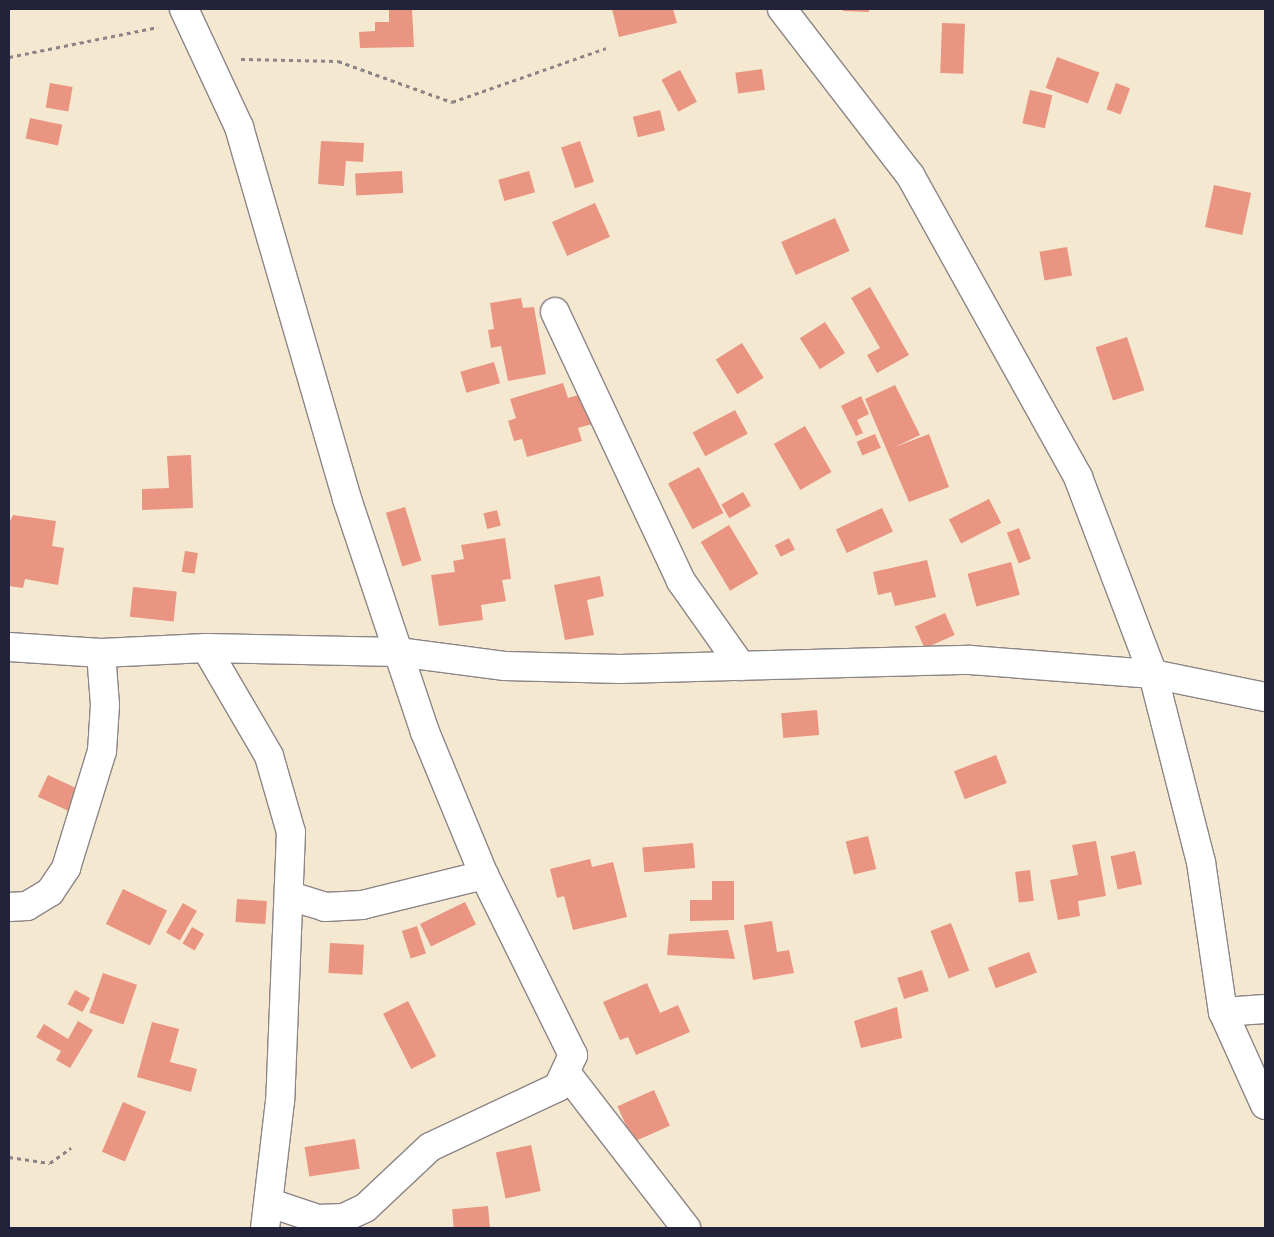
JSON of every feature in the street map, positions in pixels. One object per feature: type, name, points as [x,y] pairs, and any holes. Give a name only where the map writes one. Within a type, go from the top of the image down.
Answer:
[{"type":"street","points":[[782,9],[910,175],[1019,367],[1078,477],[1153,674],[1201,862],[1223,1012],[1265,1105]]},
{"type":"street","points":[[186,15],[239,127],[347,499],[398,652],[484,875],[573,1055],[567,1074],[558,1087],[430,1147],[365,1208],[344,1218],[318,1219],[268,1216],[280,1101],[290,896],[291,832],[285,798],[269,756],[206,648]]},
{"type":"street","points":[[555,312],[680,581],[741,666]]},
{"type":"street","points":[[9,647],[101,652],[206,648],[398,652],[505,666],[741,666],[970,660],[1153,674],[1265,697]]},
{"type":"street","points":[[9,907],[27,906],[50,892],[66,868],[102,751],[105,705],[101,652]]},
{"type":"street","points":[[290,896],[325,907],[362,905],[484,875]]},
{"type":"street","points":[[1223,1012],[1265,1009]]},
{"type":"street","points":[[567,1074],[686,1228]]},
{"type":"path","points":[[9,56],[186,15]]},
{"type":"path","points":[[206,57],[264,62],[338,61],[452,102],[606,48]]},
{"type":"path","points":[[9,1157],[50,1163],[71,1148]]},
{"type":"building","points":[[389,9],[412,9],[414,47],[360,48],[359,32],[375,31],[375,22],[389,22]]},
{"type":"building","points":[[612,9],[673,9],[677,23],[619,37]]},
{"type":"building","points":[[843,9],[869,9],[869,12],[843,11]]},
{"type":"building","points":[[942,23],[965,24],[963,74],[940,73]]},
{"type":"building","points":[[1057,57],[1099,72],[1088,103],[1046,88]]},
{"type":"building","points":[[762,69],[765,90],[738,94],[735,73]]},
{"type":"building","points":[[680,70],[697,102],[678,112],[661,80]]},
{"type":"building","points":[[50,83],[73,87],[68,112],[46,108]]},
{"type":"building","points":[[1116,83],[1130,88],[1121,114],[1106,109]]},
{"type":"building","points":[[1030,90],[1052,95],[1045,128],[1022,123]]},
{"type":"building","points":[[660,110],[665,130],[638,137],[633,117]]},
{"type":"building","points":[[30,118],[62,125],[58,145],[26,139]]},
{"type":"building","points":[[321,141],[364,143],[363,162],[346,161],[344,186],[318,184]]},
{"type":"building","points":[[580,141],[594,182],[575,188],[561,148]]},
{"type":"building","points":[[402,171],[403,193],[356,195],[355,173]]},
{"type":"building","points":[[529,171],[535,192],[504,201],[498,180]]},
{"type":"building","points":[[1214,185],[1251,193],[1242,235],[1205,227]]},
{"type":"building","points":[[595,203],[610,237],[567,256],[552,222]]},
{"type":"building","points":[[835,218],[850,251],[796,275],[781,242]]},
{"type":"building","points":[[1067,247],[1072,276],[1044,280],[1039,252]]},
{"type":"building","points":[[870,287],[909,355],[877,373],[867,355],[880,348],[851,298]]},
{"type":"building","points":[[521,298],[523,308],[534,307],[546,374],[508,381],[501,346],[491,348],[488,330],[494,329],[490,303]]},
{"type":"building","points":[[825,322],[845,353],[820,369],[800,338]]},
{"type":"building","points":[[1127,337],[1144,390],[1113,400],[1096,347]]},
{"type":"building","points":[[742,343],[764,378],[737,394],[716,359]]},
{"type":"building","points":[[494,362],[500,383],[466,393],[460,372]]},
{"type":"building","points":[[563,383],[568,398],[582,394],[592,424],[578,428],[582,441],[527,457],[522,439],[514,441],[508,421],[516,418],[510,399]]},
{"type":"building","points":[[895,385],[920,435],[895,447],[929,434],[949,487],[909,502],[865,399]]},
{"type":"building","points":[[861,396],[869,414],[857,420],[863,433],[856,436],[841,406]]},
{"type":"building","points":[[735,410],[748,434],[705,456],[693,433]]},
{"type":"building","points":[[805,426],[832,472],[800,490],[774,444]]},
{"type":"building","points":[[875,434],[881,448],[862,456],[857,442]]},
{"type":"building","points":[[191,455],[193,508],[142,510],[142,489],[169,488],[167,456]]},
{"type":"building","points":[[699,467],[723,513],[693,529],[668,483]]},
{"type":"building","points":[[743,492],[751,506],[729,518],[721,504]]},
{"type":"building","points":[[989,499],[1001,523],[961,543],[949,519]]},
{"type":"building","points":[[405,507],[421,561],[402,566],[386,513]]},
{"type":"building","points":[[882,508],[893,532],[847,553],[836,530]]},
{"type":"building","points":[[497,510],[501,526],[487,529],[483,513]]},
{"type":"building","points":[[13,515],[56,521],[52,546],[64,548],[58,585],[25,579],[23,588],[9,586],[9,523]]},
{"type":"building","points":[[729,525],[758,574],[730,591],[701,542]]},
{"type":"building","points":[[1019,528],[1031,559],[1019,563],[1007,533]]},
{"type":"building","points":[[505,538],[511,579],[502,580],[506,601],[481,605],[483,620],[439,626],[431,575],[455,572],[453,561],[464,559],[461,545]]},
{"type":"building","points":[[789,538],[795,550],[781,557],[775,545]]},
{"type":"building","points":[[185,551],[198,553],[195,574],[182,572]]},
{"type":"building","points":[[927,560],[936,597],[895,606],[891,592],[878,595],[873,572]]},
{"type":"building","points":[[1011,562],[1020,595],[976,606],[968,574]]},
{"type":"building","points":[[600,576],[604,596],[587,600],[594,635],[565,640],[554,585]]},
{"type":"building","points":[[133,587],[177,592],[174,621],[130,617]]},
{"type":"building","points":[[945,613],[955,635],[925,648],[915,626]]},
{"type":"building","points":[[817,710],[819,735],[783,738],[781,713]]},
{"type":"building","points":[[996,755],[1007,783],[965,799],[954,771]]},
{"type":"building","points":[[48,775],[80,790],[70,812],[38,797]]},
{"type":"building","points":[[868,836],[876,869],[854,875],[846,842]]},
{"type":"building","points":[[1096,841],[1106,896],[1078,901],[1080,916],[1058,920],[1050,880],[1078,875],[1072,845]]},
{"type":"building","points":[[693,843],[695,868],[644,872],[642,847]]},
{"type":"building","points":[[1135,851],[1142,884],[1118,889],[1111,856]]},
{"type":"building","points":[[590,859],[592,867],[613,862],[627,917],[573,930],[564,896],[557,898],[550,869]]},
{"type":"building","points":[[1030,870],[1034,901],[1019,903],[1015,872]]},
{"type":"building","points":[[712,881],[734,881],[734,920],[690,921],[690,900],[712,900]]},
{"type":"building","points":[[123,889],[167,910],[150,946],[106,924]]},
{"type":"building","points":[[237,899],[267,901],[265,924],[235,922]]},
{"type":"building","points":[[465,902],[476,924],[431,946],[420,924]]},
{"type":"building","points":[[183,903],[197,911],[180,940],[166,932]]},
{"type":"building","points":[[772,921],[777,952],[789,950],[794,973],[753,980],[744,925]]},
{"type":"building","points":[[951,923],[969,971],[949,978],[930,931]]},
{"type":"building","points":[[417,926],[426,954],[411,959],[402,931]]},
{"type":"building","points":[[192,927],[204,934],[195,950],[182,943]]},
{"type":"building","points":[[728,930],[735,959],[667,955],[669,934]]},
{"type":"building","points":[[330,943],[364,945],[362,975],[328,973]]},
{"type":"building","points":[[1029,952],[1037,973],[996,988],[988,968]]},
{"type":"building","points":[[922,970],[929,991],[904,999],[897,978]]},
{"type":"building","points":[[103,973],[137,985],[123,1024],[89,1013]]},
{"type":"building","points":[[647,983],[660,1013],[678,1005],[690,1032],[636,1055],[628,1037],[620,1040],[603,1002]]},
{"type":"building","points":[[75,990],[90,998],[82,1012],[67,1004]]},
{"type":"building","points":[[408,1001],[436,1056],[411,1069],[383,1014]]},
{"type":"building","points":[[897,1007],[902,1038],[861,1048],[854,1021]]},
{"type":"building","points":[[78,1021],[93,1030],[70,1068],[56,1060],[61,1051],[36,1037],[44,1024],[68,1039]]},
{"type":"building","points":[[152,1022],[179,1029],[170,1062],[197,1069],[191,1092],[137,1077]]},
{"type":"building","points":[[654,1090],[670,1126],[633,1142],[617,1106]]},
{"type":"building","points":[[123,1102],[146,1112],[125,1161],[102,1152]]},
{"type":"building","points":[[355,1139],[360,1169],[309,1177],[305,1147]]},
{"type":"building","points":[[531,1145],[541,1191],[506,1198],[496,1152]]},
{"type":"building","points":[[488,1206],[490,1228],[454,1228],[452,1209]]}]
